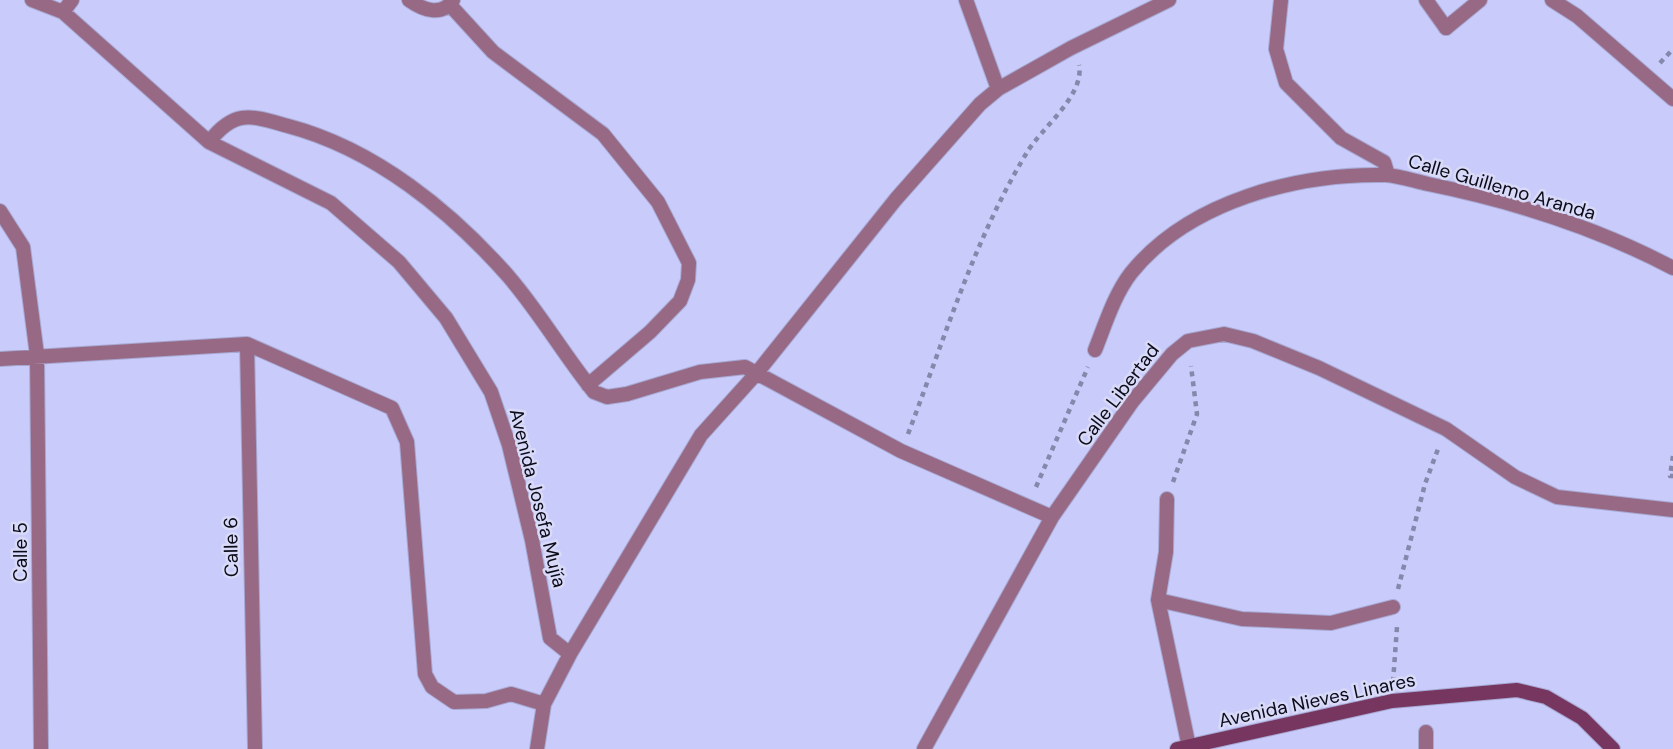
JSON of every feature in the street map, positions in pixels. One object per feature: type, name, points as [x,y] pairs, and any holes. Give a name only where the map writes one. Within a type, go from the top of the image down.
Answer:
[{"type":"main road","name":"Avenida Nieves Linares","points":[[1183,748],[1392,701],[1517,690],[1545,697],[1582,718],[1613,749]]},
{"type":"street","name":"Avenida Josefa Mujía","points":[[32,0],[68,6],[209,142],[331,203],[399,262],[446,318],[491,392],[509,445],[532,540],[550,638],[570,654]]},
{"type":"street","points":[[409,0],[433,11],[452,3],[493,52],[603,134],[658,202],[689,263],[688,279],[680,301],[650,332],[588,386]]},
{"type":"street","points":[[966,0],[998,89]]},
{"type":"street","points":[[537,749],[544,704],[570,654],[701,435],[756,374],[896,199],[980,104],[998,89],[1072,48],[1169,0]]},
{"type":"street","points":[[1281,0],[1276,49],[1286,83],[1341,138],[1384,162],[1388,175]]},
{"type":"street","points":[[1426,0],[1446,28],[1480,0]]},
{"type":"street","points":[[1552,0],[1577,16],[1673,99]]},
{"type":"street","points":[[209,142],[231,119],[244,116],[261,118],[307,131],[394,175],[454,219],[510,278],[594,392],[607,397],[671,383],[723,367],[745,367],[901,451],[1052,517]]},
{"type":"street","name":"Calle Guillemo Aranda","points":[[1095,350],[1108,316],[1131,274],[1171,236],[1207,214],[1301,182],[1388,175],[1454,189],[1550,217],[1626,244],[1673,268]]},
{"type":"street","name":"Calle 5","points":[[0,211],[23,247],[37,355],[41,749]]},
{"type":"street","name":"Calle Libertad","points":[[924,749],[1052,517],[1132,402],[1172,354],[1188,341],[1224,334],[1253,341],[1319,368],[1446,429],[1515,477],[1557,497],[1673,510]]},
{"type":"street","points":[[0,359],[247,344],[370,395],[392,408],[400,420],[407,442],[425,674],[432,687],[454,702],[486,701],[511,694],[544,704]]},
{"type":"street","name":"Calle 6","points":[[247,344],[255,749]]},
{"type":"street","points":[[1167,499],[1166,552],[1158,600],[1183,748]]},
{"type":"street","points":[[1158,600],[1242,619],[1331,622],[1393,607]]},
{"type":"street","points":[[1426,732],[1426,749]]},
{"type":"path","points":[[901,451],[996,207],[1027,150],[1069,100],[1081,72],[1072,48]]},
{"type":"path","points":[[1167,499],[1197,414],[1188,341]]},
{"type":"path","points":[[1028,508],[1095,350]]},
{"type":"path","points":[[1392,701],[1398,624],[1393,607],[1425,484],[1446,429]]},
{"type":"path","points":[[1673,456],[1670,476],[1673,476]]}]
